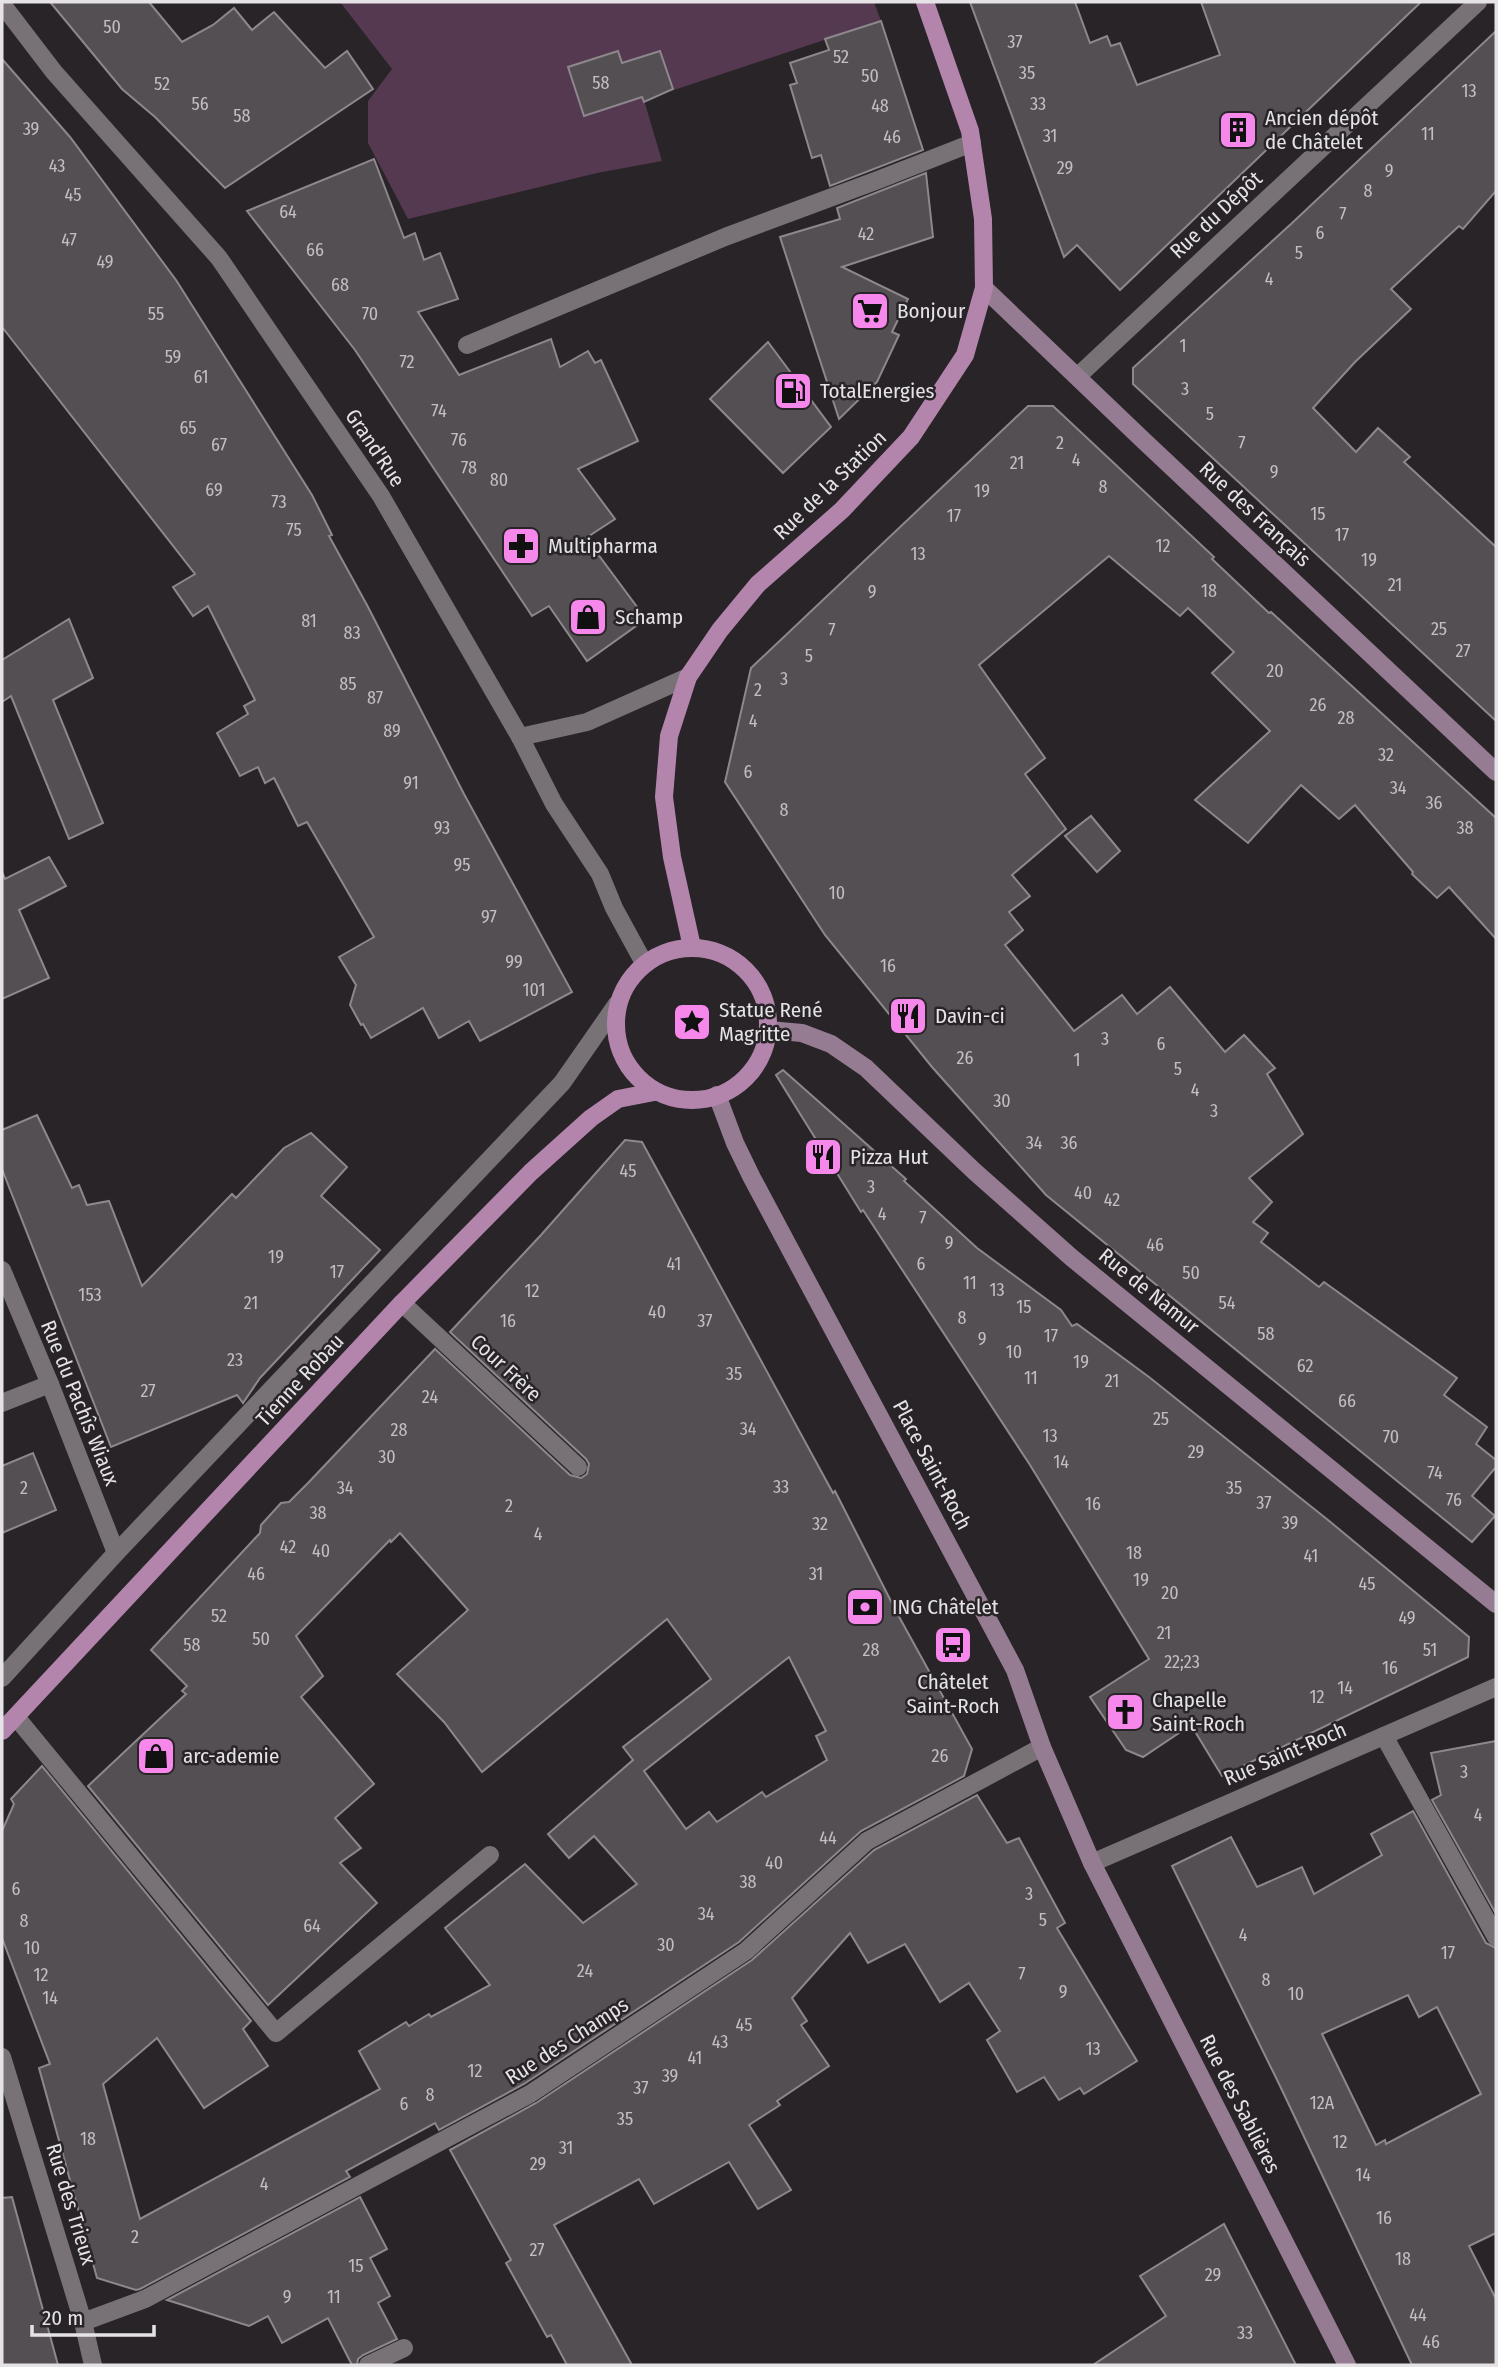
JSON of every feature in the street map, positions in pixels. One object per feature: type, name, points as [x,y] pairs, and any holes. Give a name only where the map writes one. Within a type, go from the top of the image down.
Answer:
[{"type":"main road","name":"Rue de la Station","points":[[692,947],[672,858],[664,797],[669,736],[688,677],[720,630],[758,584],[842,510],[911,437],[965,355],[985,288],[983,219],[970,131],[925,2]]},
{"type":"main road","name":"Rue des Français","points":[[985,288],[1496,772]]},
{"type":"main road","points":[[692,947],[717,951],[739,964],[756,982],[767,1005],[769,1030],[762,1055],[748,1076],[728,1091],[704,1100],[679,1100],[654,1092],[635,1076],[621,1054],[615,1030],[617,1004],[627,982],[644,963],[667,951],[692,947]]},
{"type":"main road","name":"Rue de Namur","points":[[769,1030],[802,1033],[831,1044],[866,1068],[974,1171],[1072,1258],[1496,1604]]},
{"type":"main road","name":"Tienne Robau","points":[[2,1731],[402,1303],[530,1172],[591,1118],[618,1099],[654,1092]]},
{"type":"main road","name":"Place Saint-Roch","points":[[718,1095],[735,1143],[752,1178],[1015,1670],[1042,1747],[1092,1863]]},
{"type":"main road","name":"Rue des Sablières","points":[[1092,1863],[1347,2365]]},
{"type":"street","name":"Rue du Dépôt","points":[[1078,376],[1478,2]]},
{"type":"street","name":"Grand'Rue","points":[[2,5],[54,72],[219,258],[380,496],[520,737],[554,804],[600,874],[614,908],[644,963]]},
{"type":"street","points":[[467,345],[725,237],[972,143]]},
{"type":"street","points":[[520,737],[587,722],[688,677]]},
{"type":"street","name":"Tienne Robau","points":[[2,1678],[116,1553],[562,1083],[617,1004]]},
{"type":"street","name":"Rue du Pachîs Wiaux","points":[[2,1270],[116,1553]]},
{"type":"street","name":"Cour Frère","points":[[402,1303],[578,1467]]},
{"type":"street","points":[[2,1402],[50,1384]]},
{"type":"street","name":"Rue Saint-Roch","points":[[1092,1863],[1496,1687]]},
{"type":"street","points":[[16,1717],[276,2034],[490,1855]]},
{"type":"street","points":[[1384,1736],[1496,1937]]},
{"type":"street","name":"Rue des Champs","points":[[83,2322],[145,2299],[530,2094],[746,1951],[867,1841],[1042,1747]]},
{"type":"street","name":"Rue des Trieux","points":[[2,2057],[83,2322],[93,2365]]},
{"type":"street","points":[[369,2365],[404,2348]]},
{"type":"shaded area","points":[[340,2],[874,2],[881,21],[644,100],[662,161],[597,173],[408,219],[368,143],[368,101],[392,69]]},
{"type":"building","points":[[50,2],[149,2],[182,42],[213,25],[234,8],[252,30],[274,12],[325,68],[347,51],[373,89],[225,188],[155,117],[122,89]]},
{"type":"building","points":[[970,2],[1075,2],[1090,43],[1107,36],[1111,46],[1120,43],[1137,85],[1220,55],[1201,2],[1421,2],[1120,290],[1077,245],[1064,257]]},
{"type":"building","points":[[881,21],[923,150],[830,186],[821,155],[812,158],[790,85],[797,83],[790,63],[829,50],[825,39]]},
{"type":"building","points":[[1496,31],[1496,191],[1463,229],[1459,226],[1391,289],[1411,309],[1355,362],[1313,408],[1356,452],[1378,428],[1410,457],[1404,462],[1496,547],[1496,721],[1133,384],[1133,368]]},
{"type":"building","points":[[618,51],[622,63],[660,51],[673,89],[644,102],[642,97],[584,116],[568,67]]},
{"type":"building","points":[[2,59],[70,137],[176,280],[312,495],[332,535],[329,536],[464,794],[572,992],[480,1041],[469,1021],[439,1038],[423,1008],[371,1038],[363,1024],[361,1025],[350,1005],[356,985],[339,957],[374,937],[307,822],[298,826],[274,778],[265,783],[258,767],[240,776],[217,733],[248,714],[244,706],[255,700],[208,606],[193,616],[173,587],[195,574],[2,327]]},
{"type":"building","points":[[374,159],[404,238],[415,233],[424,260],[440,253],[458,299],[418,312],[459,375],[551,339],[560,367],[588,351],[595,363],[601,360],[638,441],[578,469],[615,519],[586,538],[646,619],[587,661],[549,606],[532,616],[355,350],[247,211]]},
{"type":"building","points":[[926,173],[933,237],[842,267],[908,299],[892,332],[899,335],[877,382],[839,419],[780,237],[840,219],[837,208]]},
{"type":"building","points":[[768,342],[831,427],[783,473],[710,399]]},
{"type":"building","points":[[1028,406],[1053,406],[1214,557],[1212,559],[1269,613],[1496,818],[1496,939],[1449,887],[1437,898],[1412,874],[1355,805],[1339,819],[1301,785],[1248,843],[1195,800],[1270,731],[1212,673],[1234,652],[1188,608],[1180,616],[1109,556],[979,665],[1045,758],[1025,774],[1066,829],[1012,875],[1030,896],[1009,912],[1023,930],[1005,945],[1074,1031],[1122,995],[1137,1014],[1170,987],[1225,1052],[1244,1035],[1275,1068],[1267,1074],[1303,1134],[1249,1178],[1272,1202],[1253,1222],[1268,1233],[1261,1242],[1319,1287],[1324,1282],[1457,1378],[1444,1395],[1487,1427],[1476,1444],[1496,1460],[1496,1467],[1472,1496],[1495,1516],[1472,1542],[1046,1195],[932,1067],[825,935],[725,782],[751,668]]},
{"type":"building","points":[[69,619],[93,678],[53,700],[103,823],[69,839],[11,696],[2,702],[2,660]]},
{"type":"building","points":[[1091,816],[1120,851],[1097,872],[1065,836]]},
{"type":"building","points":[[49,857],[66,886],[19,910],[49,978],[2,999],[2,872],[5,879]]},
{"type":"building","points":[[783,1070],[906,1179],[904,1181],[977,1248],[1061,1310],[1072,1326],[1077,1324],[1149,1377],[1469,1637],[1468,1657],[1222,1776],[1191,1725],[1143,1757],[1126,1750],[1090,1697],[1149,1659],[1030,1465],[863,1210],[861,1212],[776,1075]]},
{"type":"building","points":[[37,1115],[72,1188],[79,1185],[87,1205],[109,1201],[142,1286],[232,1194],[236,1198],[284,1148],[311,1133],[347,1167],[321,1196],[380,1250],[260,1378],[243,1403],[237,1395],[111,1447],[2,1169],[2,1130]]},
{"type":"building","points":[[625,1140],[642,1142],[833,1493],[835,1491],[897,1613],[972,1749],[964,1776],[861,1831],[739,1942],[524,2084],[439,2130],[435,2123],[346,2171],[350,2177],[140,2289],[97,2278],[39,2068],[50,2064],[2,1938],[2,1831],[14,1804],[11,1799],[42,1766],[251,2021],[243,2029],[268,2066],[204,2108],[157,2038],[103,2084],[140,2219],[380,2089],[359,2051],[406,2022],[409,2026],[429,2014],[431,2017],[490,1985],[445,1928],[525,1864],[583,1923],[637,1884],[594,1836],[569,1858],[548,1834],[633,1760],[623,1747],[711,1679],[667,1619],[482,1772],[444,1722],[397,1674],[468,1610],[400,1533],[296,1636],[323,1676],[301,1697],[374,1784],[335,1818],[361,1848],[340,1863],[377,1903],[268,2005],[88,1786],[186,1694],[182,1691],[187,1686],[151,1650],[260,1533],[261,1525],[281,1503],[289,1502],[308,1483],[435,1349],[570,1475],[581,1478],[587,1474],[589,1464],[586,1459],[450,1332]],"holes":[[[789,1657],[826,1731],[816,1736],[827,1760],[766,1797],[762,1792],[717,1822],[709,1812],[686,1829],[644,1771]]]},
{"type":"building","points":[[33,1453],[56,1510],[2,1533],[2,1466]]},
{"type":"building","points":[[1496,1741],[1496,1914],[1432,1800],[1441,1795],[1431,1753]]},
{"type":"building","points":[[977,1795],[1007,1843],[1019,1838],[1065,1923],[1057,1928],[1137,2061],[1084,2094],[1080,2088],[1059,2100],[1044,2077],[1017,2092],[987,2040],[1000,2031],[969,1983],[940,2002],[905,1944],[868,1963],[850,1933],[792,1998],[807,2021],[801,2025],[829,2066],[777,2101],[780,2105],[749,2125],[791,2190],[758,2209],[729,2162],[654,2204],[639,2179],[554,2225],[632,2365],[567,2365],[551,2335],[547,2337],[506,2263],[511,2260],[450,2150],[536,2103],[752,1960],[874,1850]]},
{"type":"building","points":[[1413,1811],[1486,1943],[1496,1948],[1496,2233],[1469,2246],[1496,2299],[1496,2365],[1412,2365],[1172,1866],[1231,1837],[1257,1887],[1302,1867],[1314,1894],[1382,1855],[1371,1834]],"holes":[[[1408,1995],[1419,2017],[1437,2007],[1481,2094],[1386,2144],[1385,2140],[1376,2145],[1322,2034]]]},
{"type":"building","points":[[12,2197],[58,2365],[2,2365],[2,2198]]},
{"type":"building","points":[[360,2197],[387,2249],[370,2258],[390,2296],[378,2303],[397,2339],[363,2355],[358,2359],[357,2365],[352,2365],[328,2318],[282,2343],[268,2316],[249,2326],[167,2300]]},
{"type":"building","points":[[1224,2224],[1296,2365],[1093,2365],[1166,2316],[1140,2276]]},
{"type":"place","name":"Ancien dépôt de Châtelet","points":[[1238,130]]},
{"type":"place","name":"Bonjour","points":[[870,311]]},
{"type":"place","name":"TotalEnergies","points":[[793,391]]},
{"type":"place","name":"Multipharma","points":[[521,546]]},
{"type":"place","name":"Schamp","points":[[588,617]]},
{"type":"place","name":"Davin-ci","points":[[908,1016]]},
{"type":"place","name":"Statue René Magritte","points":[[692,1022]]},
{"type":"place","name":"Pizza Hut","points":[[823,1157]]},
{"type":"place","name":"ING Châtelet","points":[[865,1607]]},
{"type":"place","name":"Châtelet Saint-Roch","points":[[953,1645]]},
{"type":"place","name":"Chapelle Saint-Roch","points":[[1125,1712]]},
{"type":"place","name":"arc-ademie","points":[[156,1756]]}]
